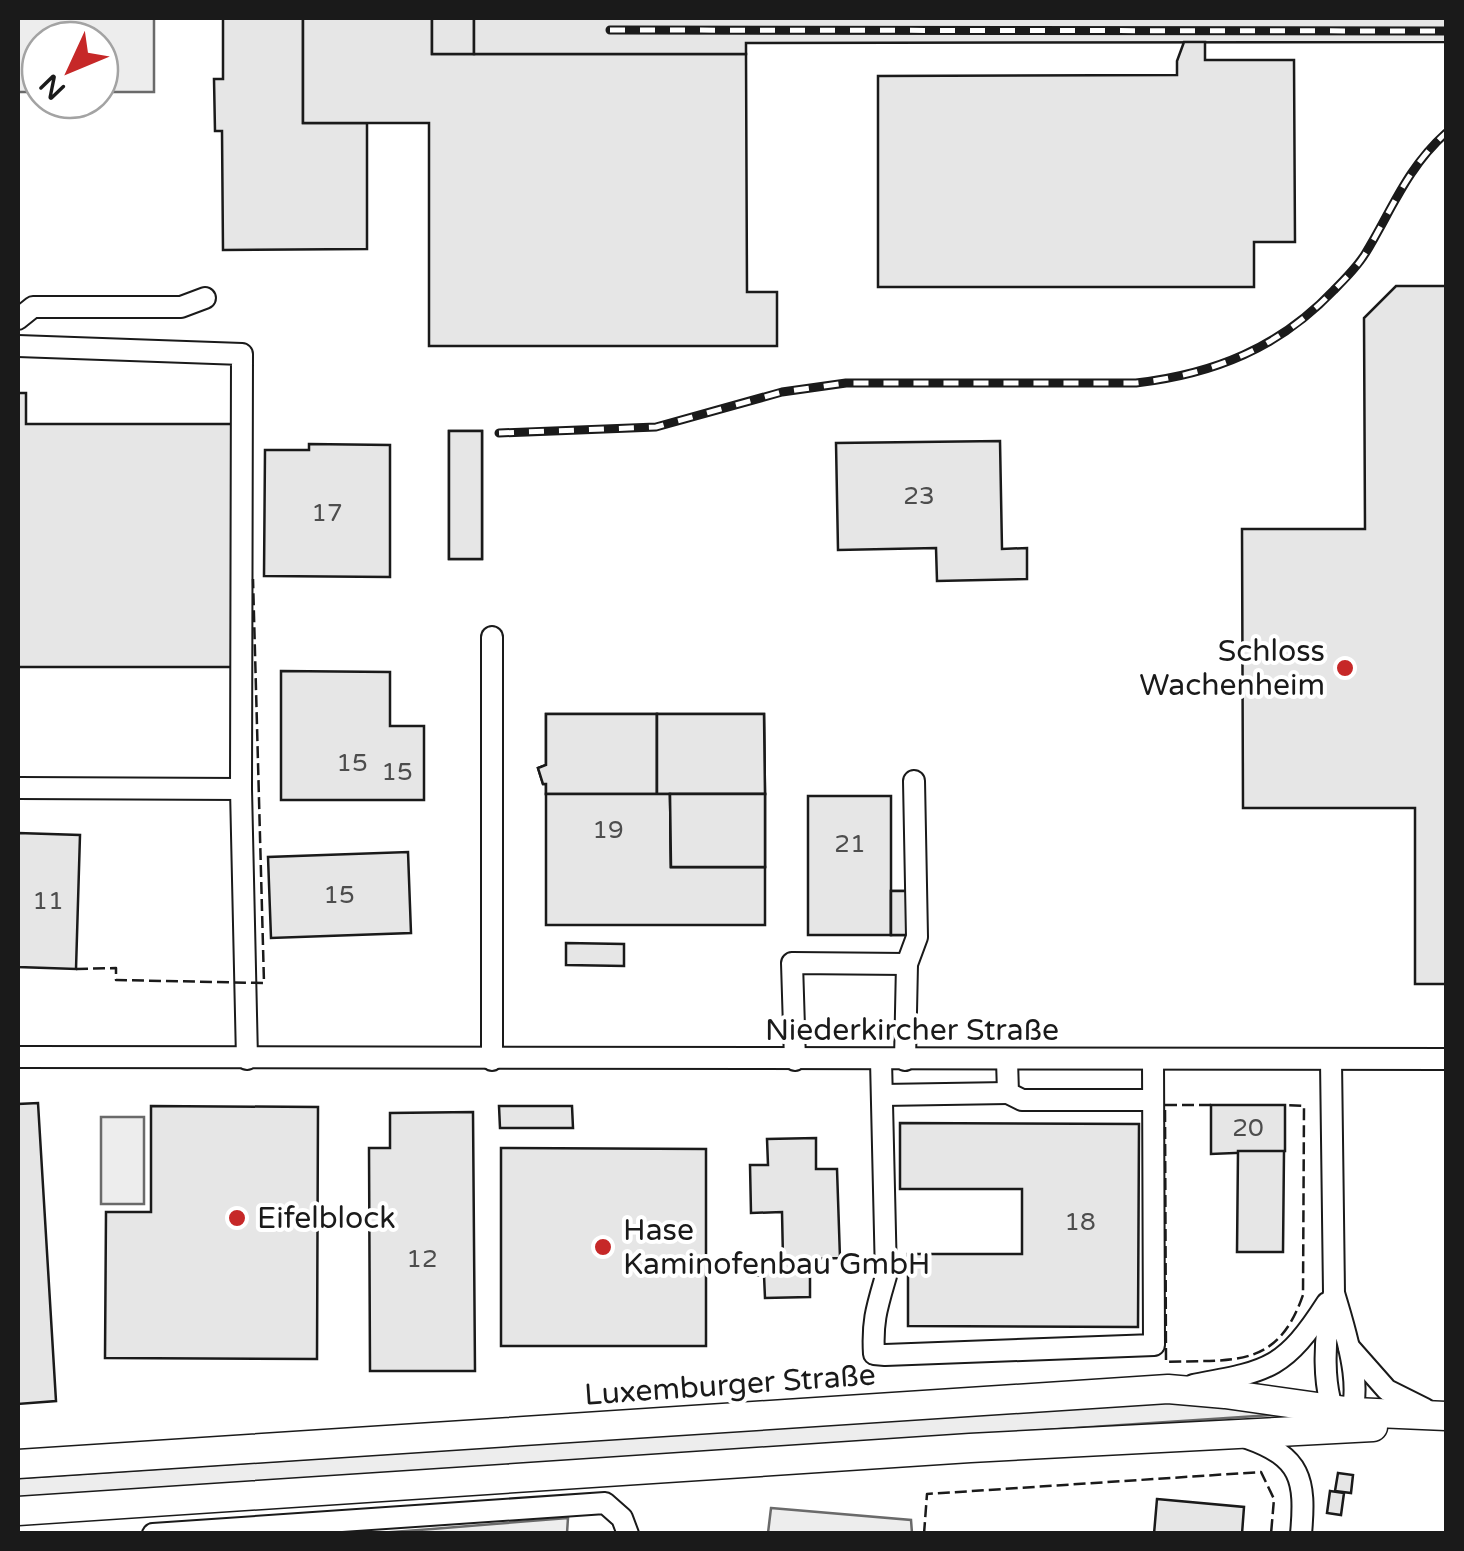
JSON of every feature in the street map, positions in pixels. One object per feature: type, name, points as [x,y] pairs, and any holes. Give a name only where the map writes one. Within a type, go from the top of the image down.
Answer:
[{"type":"main road","name":"Luxemburger Straße","points":[[18,1464],[1168,1389],[1225,1394],[1342,1417]]},
{"type":"main road","name":"Luxemburger Straße","points":[[18,1510],[970,1448],[1240,1436],[1342,1417],[1446,1416]]},
{"type":"street","points":[[18,320],[32,307],[181,307],[205,298]]},
{"type":"street","points":[[18,346],[242,354],[240,789],[247,1059]]},
{"type":"street","points":[[492,637],[492,1060]]},
{"type":"street","points":[[905,1060],[907,964],[918,936],[914,781]]},
{"type":"street","points":[[18,788],[240,789]]},
{"type":"street","points":[[795,1060],[792,963],[907,964]]},
{"type":"street","name":"Niederkircher Straße","points":[[18,1057],[1446,1059]]},
{"type":"street","points":[[881,1060],[886,1276],[874,1309],[873,1336],[874,1354],[885,1355],[1154,1345],[1152,1060]]},
{"type":"street","points":[[1007,1060],[1008,1093]]},
{"type":"street","points":[[1332,1061],[1334,1293],[1328,1320],[1328,1378],[1342,1417]]},
{"type":"street","points":[[882,1095],[1008,1093],[1028,1102],[1153,1100]]},
{"type":"street","points":[[1334,1293],[1355,1391],[1342,1417]]},
{"type":"street","points":[[1168,1389],[1272,1367],[1299,1342],[1334,1293]]},
{"type":"street","points":[[1348,1346],[1395,1396],[1446,1416]]},
{"type":"street","points":[[1240,1436],[1272,1448],[1294,1466],[1302,1490],[1300,1534]]},
{"type":"street","points":[[152,1534],[605,1504],[622,1518],[628,1534]]},
{"type":"shaded area","points":[[18,18],[154,18],[154,92],[120,92],[120,20],[20,20],[18,92]]},
{"type":"shaded area","points":[[101,1117],[144,1117],[144,1204],[101,1204]]},
{"type":"shaded area","points":[[1196,1400],[1286,1414],[18,1499],[18,1478]]},
{"type":"shaded area","points":[[771,1508],[911,1520],[912,1533],[768,1533]]},
{"type":"shaded area","points":[[568,1518],[567,1533],[379,1533],[432,1529]]},
{"type":"building","points":[[223,18],[303,18],[303,123],[367,123],[367,249],[223,250],[222,131],[215,131],[214,79],[223,79]]},
{"type":"building","points":[[303,18],[432,18],[432,54],[746,54],[747,292],[777,292],[777,346],[429,346],[429,123],[303,123]]},
{"type":"building","points":[[432,18],[474,18],[474,54],[432,54]]},
{"type":"building","points":[[474,18],[1446,18],[1446,42],[746,43],[746,54],[474,54]]},
{"type":"building","points":[[1184,42],[1205,42],[1205,60],[1294,60],[1295,242],[1254,242],[1254,287],[878,287],[878,76],[1177,75]]},
{"type":"building","name":"Schloss Wachenheim","points":[[1396,286],[1446,286],[1446,984],[1415,984],[1415,808],[1243,808],[1242,529],[1365,529],[1364,318]]},
{"type":"building","points":[[18,393],[26,393],[26,424],[233,424],[233,667],[18,667]]},
{"type":"building","points":[[449,431],[482,431],[482,559],[449,559]]},
{"type":"building","points":[[449,431],[482,431],[482,559],[449,559]]},
{"type":"building","points":[[1000,441],[1002,549],[1027,548],[1027,579],[937,581],[936,548],[838,550],[836,443]]},
{"type":"building","points":[[309,444],[390,445],[390,577],[264,576],[265,450],[309,450]]},
{"type":"building","points":[[281,671],[390,672],[390,726],[424,726],[424,800],[281,800]]},
{"type":"building","points":[[546,714],[657,714],[657,794],[546,794],[538,768],[546,765]]},
{"type":"building","points":[[546,714],[657,714],[657,794],[546,794],[538,768],[546,765]]},
{"type":"building","points":[[657,714],[764,714],[765,794],[657,794]]},
{"type":"building","points":[[657,714],[764,714],[765,794],[657,794]]},
{"type":"building","points":[[546,794],[670,794],[671,867],[765,867],[765,925],[546,925]]},
{"type":"building","points":[[670,794],[765,794],[765,867],[671,867]]},
{"type":"building","points":[[670,794],[765,794],[765,867],[671,867]]},
{"type":"building","points":[[808,796],[891,796],[891,935],[808,935]]},
{"type":"building","points":[[18,833],[80,835],[76,969],[18,967]]},
{"type":"building","points":[[408,852],[411,933],[271,938],[268,857]]},
{"type":"building","points":[[891,891],[913,891],[913,935],[891,935]]},
{"type":"building","points":[[891,891],[913,891],[913,935],[891,935]]},
{"type":"building","points":[[566,943],[624,944],[624,966],[566,965]]},
{"type":"building","points":[[38,1103],[56,1401],[18,1404],[18,1104]]},
{"type":"building","points":[[1211,1105],[1285,1105],[1285,1151],[1211,1154]]},
{"type":"building","points":[[151,1106],[318,1107],[317,1359],[105,1358],[106,1212],[151,1212]]},
{"type":"building","points":[[499,1106],[572,1106],[573,1128],[500,1128]]},
{"type":"building","points":[[473,1112],[475,1371],[370,1371],[369,1148],[390,1148],[390,1113]]},
{"type":"building","points":[[900,1123],[1139,1124],[1138,1327],[908,1326],[908,1254],[1022,1254],[1022,1189],[900,1189]]},
{"type":"building","points":[[816,1138],[816,1169],[837,1169],[840,1258],[810,1259],[810,1297],[765,1298],[764,1275],[750,1276],[750,1259],[783,1259],[782,1212],[751,1213],[750,1165],[768,1165],[767,1139]]},
{"type":"building","name":"Hase Kaminofenbau GmbH","points":[[501,1148],[706,1149],[706,1346],[501,1346]]},
{"type":"building","points":[[1238,1151],[1284,1151],[1283,1252],[1237,1252]]},
{"type":"building","points":[[1338,1473],[1353,1475],[1351,1493],[1335,1491]]},
{"type":"building","points":[[1330,1491],[1344,1493],[1341,1515],[1327,1513]]},
{"type":"building","points":[[1157,1499],[1244,1507],[1242,1534],[1154,1534]]},
{"type":"railway","points":[[610,30],[1446,31]]},
{"type":"railway","points":[[499,433],[656,427],[782,392],[846,383],[1136,383],[1218,365],[1291,328],[1342,282],[1365,254],[1410,176],[1446,133]]},
{"type":"fence","points":[[76,969],[116,968],[116,980],[264,983],[253,579]]},
{"type":"fence","points":[[1211,1105],[1165,1105],[1166,1362],[1250,1356],[1280,1337],[1292,1319],[1303,1295],[1304,1106],[1285,1105]]},
{"type":"fence","points":[[924,1534],[927,1494],[1261,1472],[1274,1499],[1271,1534]]},
{"type":"place","name":"Schloss Wachenheim","points":[[1345,668]]},
{"type":"place","name":"Eifelblock","points":[[237,1218]]},
{"type":"place","name":"Hase Kaminofenbau GmbH","points":[[603,1247]]}]
